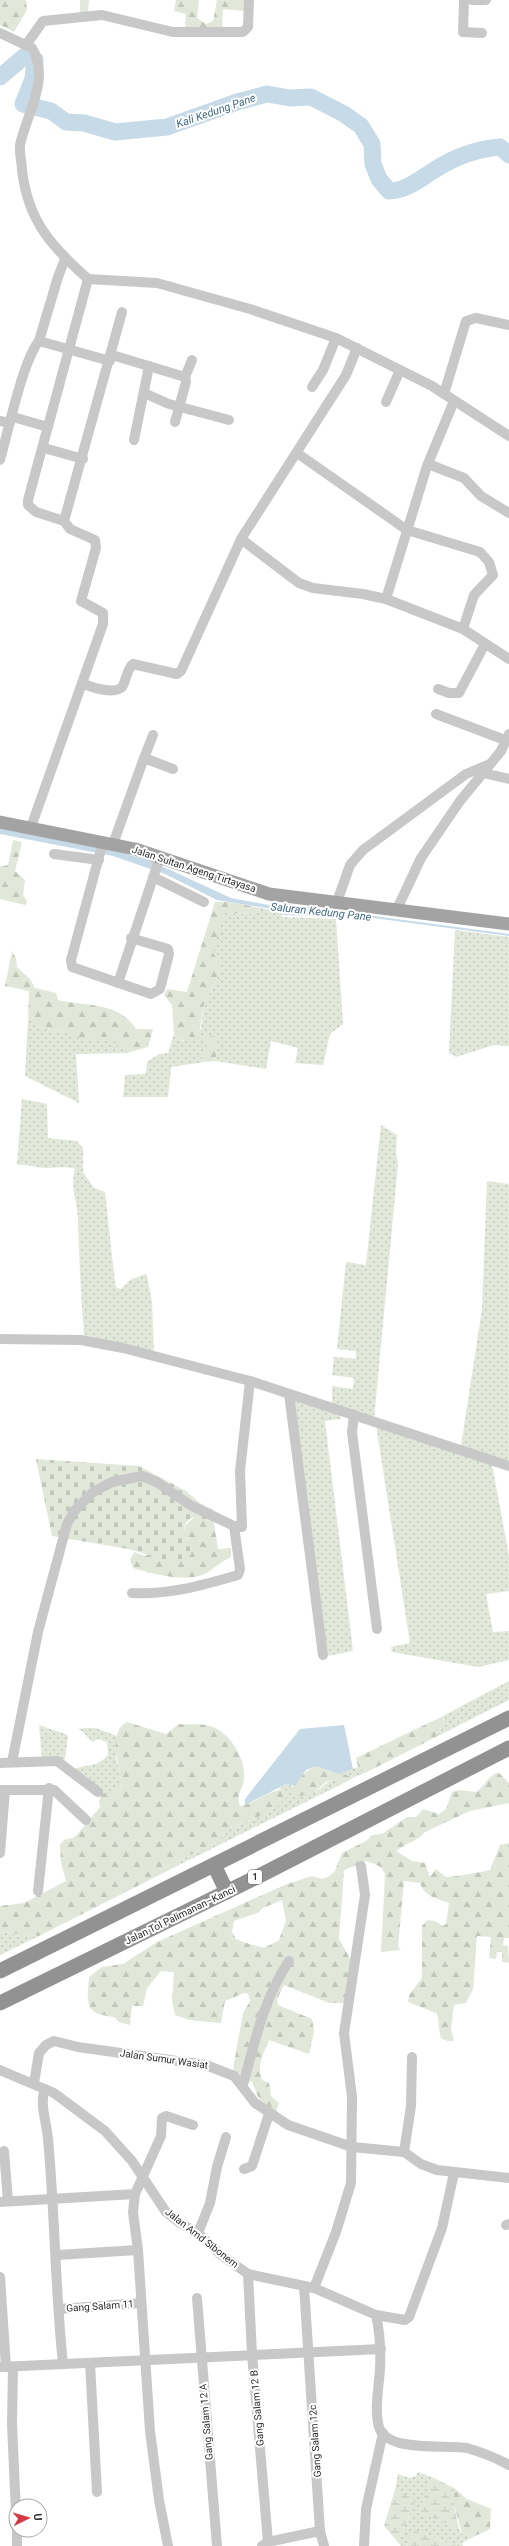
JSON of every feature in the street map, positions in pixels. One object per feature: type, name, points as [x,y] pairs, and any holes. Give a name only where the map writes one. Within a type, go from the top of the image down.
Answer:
[{"type":"highway","points":[[0,1971],[509,1718]]},
{"type":"highway","name":"Jalan Tol Palimanan–Kanci","points":[[0,2003],[227,1892],[509,1748]]},
{"type":"highway","points":[[214,1865],[227,1892]]},
{"type":"main road","name":"Jalan Sultan Ageng Tirtayasa","points":[[0,822],[106,843],[269,894],[509,924]]},
{"type":"street","points":[[26,45],[43,22],[102,15],[172,32],[243,32],[248,27],[249,0]]},
{"type":"street","points":[[464,0],[463,32],[482,33]]},
{"type":"street","points":[[472,0],[486,0]]},
{"type":"street","points":[[0,33],[32,48],[39,64],[32,113],[20,146],[24,182],[30,209],[43,232],[65,259],[88,279],[157,283],[250,309],[336,338],[444,394],[509,436]]},
{"type":"street","points":[[0,460],[30,354],[39,341],[58,277],[65,259]]},
{"type":"street","points":[[31,827],[104,618],[103,613],[81,601],[96,548],[94,540],[70,529],[64,521],[36,512],[28,505],[88,279]]},
{"type":"street","points":[[64,521],[83,459],[122,312]]},
{"type":"street","points":[[444,394],[466,321],[476,318],[509,325]]},
{"type":"street","points":[[312,387],[323,370],[336,338]]},
{"type":"street","points":[[39,341],[69,351],[149,366],[185,377]]},
{"type":"street","points":[[82,683],[100,690],[118,689],[122,687],[129,668],[133,664],[177,674],[180,671],[241,539],[262,503],[297,453],[346,375],[357,348]]},
{"type":"street","points":[[175,422],[180,407],[185,377],[192,360]]},
{"type":"street","points":[[134,440],[149,366]]},
{"type":"street","points":[[386,402],[400,370]]},
{"type":"street","points":[[144,393],[180,407],[229,420]]},
{"type":"street","points":[[386,599],[428,464],[454,401]]},
{"type":"street","points":[[0,421],[12,420],[48,427]]},
{"type":"street","points":[[44,448],[83,459]]},
{"type":"street","points":[[297,453],[407,530],[480,552],[489,562],[493,575],[475,593],[463,629]]},
{"type":"street","points":[[428,464],[464,478],[486,500],[509,513]]},
{"type":"street","points":[[241,539],[299,583],[313,588],[364,594],[386,599],[463,629],[509,658]]},
{"type":"street","points":[[438,689],[449,693],[459,693],[485,644]]},
{"type":"street","points":[[397,910],[421,858],[460,801],[506,743],[436,714]]},
{"type":"street","points":[[132,938],[168,950],[169,954],[160,989],[151,994],[75,969],[71,964],[100,858],[153,735]]},
{"type":"street","points":[[144,758],[173,769]]},
{"type":"street","points":[[337,902],[350,865],[363,850],[466,774],[490,764]]},
{"type":"street","points":[[483,773],[509,779]]},
{"type":"street","points":[[54,854],[100,858]]},
{"type":"street","points":[[118,983],[132,938],[160,860]]},
{"type":"street","points":[[154,875],[204,902]]},
{"type":"street","points":[[0,1339],[81,1340],[102,1344],[250,1381],[509,1466]]},
{"type":"street","points":[[12,1762],[38,1632],[67,1524],[85,1499],[104,1485],[142,1476],[153,1480],[190,1505],[234,1526],[240,1527],[243,1525],[240,1471],[250,1381]]},
{"type":"street","points":[[289,1394],[323,1655]]},
{"type":"street","points":[[354,1415],[352,1432],[377,1629]]},
{"type":"street","points":[[132,1593],[155,1594],[180,1591],[238,1575],[240,1569],[234,1526]]},
{"type":"street","points":[[0,1763],[57,1761],[98,1792]]},
{"type":"street","points":[[38,1891],[49,1788]]},
{"type":"street","points":[[0,1853],[2,1790],[49,1788],[58,1793],[86,1820]]},
{"type":"street","points":[[309,2287],[347,2199],[352,2147],[352,2097],[344,2033],[365,1895],[361,1866]]},
{"type":"street","points":[[243,2085],[268,1999],[275,1982],[289,1961]]},
{"type":"street","name":"Jalan Sumur Wasiat","points":[[34,2083],[39,2054],[46,2045],[54,2041],[78,2047],[206,2064],[226,2071],[243,2085],[255,2103],[269,2114],[288,2125],[352,2147],[404,2152],[421,2164],[454,2173],[509,2178]]},
{"type":"street","points":[[404,2152],[411,2106],[412,2057]]},
{"type":"street","name":"Jalan Amd Sibonem","points":[[0,2070],[34,2083],[44,2093],[59,2096],[105,2131],[132,2161],[139,2186],[166,2212],[180,2223],[198,2233],[220,2254],[248,2274],[309,2287],[376,2315],[405,2320],[409,2317],[442,2228],[454,2173]]},
{"type":"street","points":[[44,2093],[57,2255],[63,2364]]},
{"type":"street","points":[[244,2169],[252,2166],[269,2114]]},
{"type":"street","points":[[168,2546],[159,2500],[144,2360],[138,2250],[133,2212],[139,2186],[161,2136],[162,2118],[166,2116],[193,2125]]},
{"type":"street","points":[[198,2233],[210,2202],[216,2167],[226,2137]]},
{"type":"street","points":[[4,2151],[4,2201],[53,2199],[139,2186]]},
{"type":"street","points":[[57,2255],[138,2250]]},
{"type":"street","name":"Gang Salam 12 B","points":[[248,2274],[265,2544]]},
{"type":"street","points":[[0,2277],[6,2367],[12,2424],[15,2498]]},
{"type":"street","name":"Gang Salam 12c","points":[[309,2287],[309,2351],[320,2531],[324,2546]]},
{"type":"street","name":"Gang Salam 12 A","points":[[197,2298],[200,2357],[217,2546]]},
{"type":"street","name":"Gang Salam 11","points":[[59,2309],[141,2303]]},
{"type":"street","points":[[376,2315],[381,2349],[378,2414],[379,2427],[383,2433],[399,2442],[423,2447],[466,2448],[509,2465]]},
{"type":"street","points":[[6,2367],[309,2351],[381,2349]]},
{"type":"street","points":[[90,2363],[97,2492]]},
{"type":"street","points":[[364,2546],[366,2509],[383,2433]]},
{"type":"street","points":[[265,2544],[320,2531]]},
{"type":"green space","points":[[0,0],[26,0],[27,10],[14,32],[0,25]]},
{"type":"green space","points":[[80,0],[89,0],[88,12],[80,12]]},
{"type":"green space","points":[[176,0],[199,0],[197,18],[206,24],[213,21],[217,0],[244,0],[244,11],[223,9],[222,29],[185,27],[186,14],[174,11]]},
{"type":"green space","points":[[13,840],[22,842],[15,871],[25,880],[23,895],[27,901],[25,905],[0,899],[0,867],[8,865]]},
{"type":"green space","points":[[215,902],[230,902],[261,908],[255,914],[225,913],[222,918],[213,953],[222,968],[204,1004],[198,1039],[185,1041],[174,1034],[172,1005],[164,995],[167,989],[187,992]]},
{"type":"green space","points":[[261,908],[282,912],[282,917],[336,919],[343,1024],[330,1034],[323,1065],[295,1063],[298,1048],[271,1041],[266,1069],[215,1061],[218,1043],[205,1038],[205,1051],[202,1058],[204,1062],[171,1067],[168,1097],[123,1097],[125,1075],[146,1074],[147,1062],[159,1054],[168,1053],[174,1034],[183,1041],[201,1029],[204,1004],[222,968],[212,953],[220,922],[225,913],[255,914]]},
{"type":"green space","points":[[455,930],[509,937],[509,1046],[494,1045],[456,1057],[449,1053]]},
{"type":"green space","points":[[12,951],[16,958],[17,967],[30,979],[35,988],[56,993],[58,1000],[111,1009],[129,1020],[136,1029],[153,1029],[148,1047],[127,1053],[113,1041],[85,1040],[63,1032],[41,1028],[28,1019],[29,991],[5,986]]},
{"type":"green space","points":[[28,1019],[41,1028],[63,1032],[85,1039],[113,1041],[127,1053],[76,1054],[79,1103],[25,1076]]},
{"type":"green space","points":[[209,1036],[215,1037],[218,1043],[215,1061],[204,1062],[202,1058],[205,1051],[205,1038]]},
{"type":"green space","points":[[22,1099],[47,1104],[48,1138],[77,1141],[83,1148],[83,1172],[94,1188],[105,1192],[115,1283],[117,1288],[121,1289],[130,1280],[145,1274],[147,1276],[152,1302],[154,1351],[84,1335],[78,1218],[73,1187],[75,1169],[64,1167],[42,1168],[17,1165]]},
{"type":"green space","points":[[381,1125],[397,1135],[396,1151],[398,1164],[374,1419],[332,1404],[332,1386],[353,1389],[354,1378],[332,1375],[334,1357],[356,1359],[356,1351],[337,1349],[346,1262],[366,1265]]},
{"type":"green space","points":[[487,1181],[509,1184],[509,1462],[461,1446],[482,1309]]},
{"type":"green space","points":[[293,1397],[340,1413],[341,1419],[325,1421],[353,1651],[328,1656]]},
{"type":"green space","points":[[376,1425],[492,1464],[509,1556],[509,1591],[486,1594],[493,1632],[509,1631],[509,1660],[478,1667],[392,1652],[391,1647],[410,1643]]},
{"type":"green space","points":[[36,1459],[139,1466],[186,1491],[200,1503],[213,1510],[214,1523],[195,1516],[189,1520],[184,1527],[193,1549],[190,1556],[174,1562],[128,1549],[52,1536]]},
{"type":"green space","points":[[195,1516],[214,1523],[218,1549],[231,1548],[231,1557],[200,1576],[181,1578],[171,1577],[133,1568],[130,1560],[134,1552],[145,1556],[189,1539],[184,1534],[185,1526]]},
{"type":"green space","points":[[509,1681],[509,1700],[436,1737],[444,1722],[443,1716]]},
{"type":"green space","points":[[443,1716],[444,1722],[436,1737],[367,1772],[358,1767],[356,1758]]},
{"type":"green space","points":[[127,1722],[166,1734],[179,1724],[213,1727],[232,1742],[243,1765],[244,1780],[238,1799],[240,1806],[278,1790],[284,1789],[288,1795],[281,1804],[252,1820],[230,1828],[218,1842],[175,1862],[175,1867],[39,1936],[0,1932],[0,1906],[24,1903],[66,1881],[61,1863],[60,1845],[64,1840],[75,1837],[100,1807],[99,1801],[102,1793],[110,1795],[120,1788],[121,1781],[116,1754],[116,1744],[117,1735],[120,1728]]},
{"type":"green space","points":[[39,1725],[68,1735],[65,1760],[55,1757],[42,1758]]},
{"type":"green space","points":[[96,1728],[117,1736],[116,1757],[121,1780],[120,1788],[110,1795],[104,1795],[74,1769],[95,1764],[108,1755],[107,1742],[98,1739],[92,1742],[82,1731],[77,1729]]},
{"type":"green space","points":[[316,1766],[332,1772],[355,1777],[344,1783],[333,1780],[326,1782],[314,1793],[299,1796],[292,1790],[294,1786],[305,1773]]},
{"type":"green space","points":[[358,1767],[367,1772],[355,1777],[338,1774]]},
{"type":"green space","points":[[499,1773],[509,1783],[509,1803],[470,1811],[425,1832],[419,1838],[396,1851],[412,1861],[425,1863],[430,1877],[436,1869],[446,1877],[490,1870],[500,1845],[509,1843],[509,1938],[504,1938],[503,1945],[508,1946],[509,1963],[502,1962],[502,1952],[497,1952],[496,1959],[489,1958],[491,1937],[477,1936],[473,1989],[466,2003],[454,2005],[451,2029],[454,2041],[447,2041],[441,2038],[436,2013],[408,2002],[409,1995],[422,1978],[422,1926],[427,1920],[435,1921],[443,1926],[446,1924],[449,1903],[428,1894],[422,1888],[420,1883],[404,1881],[398,1947],[401,1950],[381,1952],[385,1874],[381,1867],[367,1861],[344,1870],[339,1939],[353,1964],[346,2003],[329,2003],[284,1985],[277,1999],[278,2005],[312,2019],[314,2031],[309,2054],[269,2040],[261,2060],[260,2075],[262,2080],[269,2083],[271,2096],[279,2103],[276,2112],[259,2099],[252,2082],[239,2076],[233,2069],[243,2013],[250,2001],[248,1993],[244,1993],[225,2001],[221,2023],[189,2020],[175,2015],[172,2001],[174,1972],[161,1971],[147,1988],[143,2006],[132,2006],[130,2025],[119,2022],[114,2017],[104,2016],[92,2010],[88,2001],[89,1977],[102,1967],[123,1964],[157,1942],[287,1884],[312,1876],[322,1879],[328,1877],[335,1871],[342,1853],[366,1841],[372,1835],[382,1834],[407,1817],[416,1817],[423,1809],[439,1814],[446,1809],[452,1792],[460,1790],[476,1792],[493,1775]],"holes":[[[282,1900],[286,1921],[279,1940],[264,1948],[236,1939],[232,1932],[234,1921],[257,1913],[263,1908]]]},
{"type":"green space","points":[[333,1780],[344,1783],[175,1867],[175,1862],[218,1842],[230,1828],[252,1820],[281,1804],[284,1789],[278,1789],[286,1784],[305,1792],[313,1793]]},
{"type":"green space","points":[[0,1932],[39,1936],[0,1955]]},
{"type":"green space","points":[[418,2472],[432,2477],[419,2512],[459,2529],[462,2534],[475,2536],[462,2543],[463,2546],[456,2546],[415,2531],[412,2533],[407,2546],[401,2546],[398,2542],[410,2514],[395,2490],[398,2474],[410,2478],[416,2476]]},
{"type":"green space","points":[[432,2477],[454,2488],[454,2504],[459,2529],[419,2512]]},
{"type":"green space","points":[[454,2488],[467,2499],[491,2509],[490,2529],[475,2536],[462,2534],[454,2504]]},
{"type":"green space","points":[[395,2490],[416,2499],[398,2542],[384,2526]]},
{"type":"green space","points":[[415,2531],[456,2546],[407,2546],[412,2533]]},
{"type":"water","name":"Saluran Kedung Pane","points":[[0,827],[114,850],[153,862],[231,898],[284,908],[284,904],[509,934],[509,936],[366,917],[283,915],[284,911],[217,900],[165,874],[113,856],[0,834]]},
{"type":"water","points":[[344,1725],[353,1769],[338,1774],[316,1766],[306,1770],[295,1786],[286,1784],[245,1805],[245,1799],[300,1729]]},
{"type":"waterway","name":"Kali Kedung Pane","points":[[0,77],[25,56],[35,60],[33,79],[23,104],[51,111],[66,122],[84,123],[115,132],[167,127],[237,102],[267,94],[290,98],[311,97],[344,114],[361,126],[372,144],[373,164],[379,179],[389,191],[402,189],[436,169],[466,154],[500,147],[509,155]]}]
